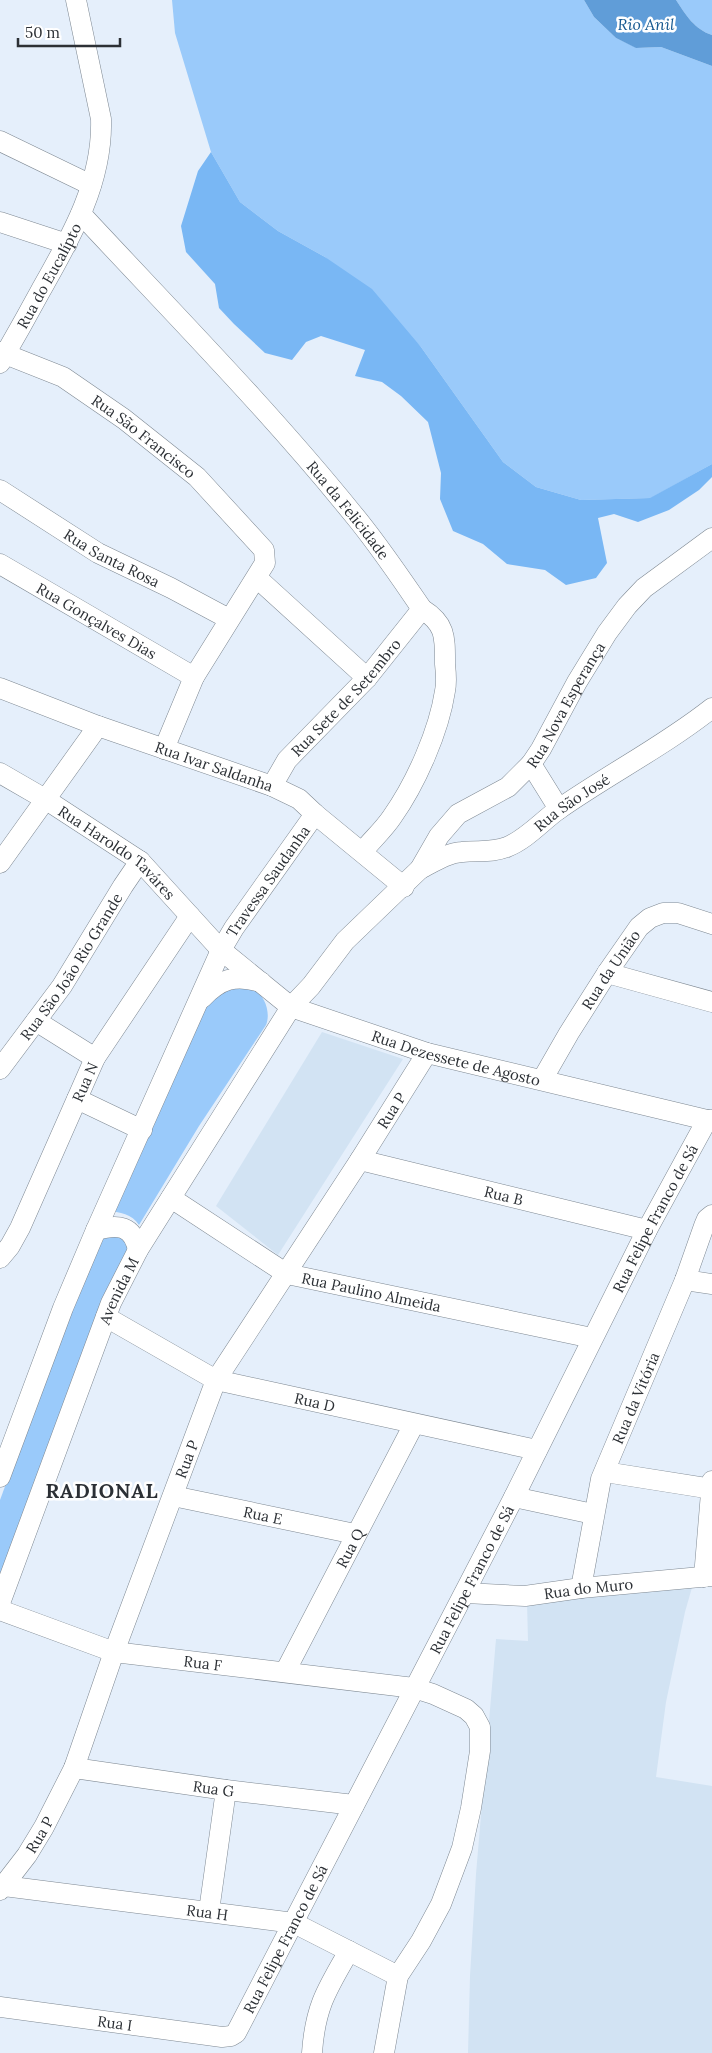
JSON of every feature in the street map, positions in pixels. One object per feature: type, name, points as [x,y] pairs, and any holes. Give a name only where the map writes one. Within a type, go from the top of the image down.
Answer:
[{"type":"street","name":"Rua do Eucalípto","points":[[2,356],[67,244],[81,214],[91,185],[102,139],[101,119],[76,0]]},
{"type":"street","points":[[0,141],[91,185]]},
{"type":"street","name":"Rua da Felicidade","points":[[81,214],[262,408],[354,514],[422,609],[433,616],[442,626],[446,689],[440,717],[414,781],[392,817],[363,852]]},
{"type":"street","points":[[0,222],[67,244]]},
{"type":"street","name":"Rua São Francisco","points":[[2,356],[63,377],[124,419],[197,477],[264,550],[266,563],[257,578]]},
{"type":"street","name":"Rua Santa Rosa","points":[[0,490],[98,553],[171,588],[228,619]]},
{"type":"street","name":"Rua Nova Esperança","points":[[420,869],[439,836],[458,814],[508,787],[531,764],[541,750],[577,682],[607,633],[627,606],[644,588],[712,538]]},
{"type":"street","name":"Rua Gonçalves Dias","points":[[0,564],[194,677]]},
{"type":"street","points":[[164,749],[194,677],[228,619],[257,578],[367,678]]},
{"type":"street","name":"Rua Sete de Setembro","points":[[272,786],[287,760],[367,678],[422,609]]},
{"type":"street","name":"Rua Ivar Saldanha","points":[[0,688],[98,726],[272,786],[299,799],[404,887]]},
{"type":"street","name":"Rua São José","points":[[420,869],[448,854],[495,851],[507,848],[559,809],[685,730],[712,708]]},
{"type":"street","points":[[0,863],[98,726]]},
{"type":"street","points":[[531,764],[559,809]]},
{"type":"street","name":"Rua Haroldo Taváres","points":[[0,774],[45,799],[140,861],[222,950]]},
{"type":"street","name":"Travessa Saudanha","points":[[222,950],[234,928],[315,814]]},
{"type":"street","name":"Rua São João Rio Grande","points":[[0,1069],[62,986],[140,861]]},
{"type":"street","name":"Avenida M","points":[[0,1603],[106,1317],[138,1250],[292,1007],[311,986],[345,941],[404,887],[420,869]]},
{"type":"street","name":"Rua da União","points":[[542,1080],[607,973],[639,927],[650,918],[663,913],[678,913],[712,924]]},
{"type":"street","name":"Rua N","points":[[0,1258],[10,1246],[20,1228],[94,1058],[190,916]]},
{"type":"street","points":[[0,1477],[63,1308],[96,1230],[222,950]]},
{"type":"street","name":"Rua Dezessete de Agosto","points":[[222,950],[292,1007],[427,1053],[709,1120]]},
{"type":"street","points":[[607,973],[712,1002]]},
{"type":"street","points":[[198,1002],[215,986],[231,979],[248,978],[265,985],[277,1008],[277,1020],[272,1037]]},
{"type":"street","points":[[36,1021],[94,1058]]},
{"type":"street","name":"Rua P","points":[[2,1888],[44,1827],[74,1768],[114,1652],[216,1380],[287,1274],[427,1053]]},
{"type":"street","points":[[77,1099],[142,1130]]},
{"type":"street","name":"Rua Felipe Franco de Sá","points":[[231,2036],[236,2033],[465,1593],[647,1230],[709,1120]]},
{"type":"street","name":"Rua B","points":[[360,1160],[647,1230]]},
{"type":"street","name":"Rua Paulino Almeida","points":[[171,1198],[287,1274],[592,1338]]},
{"type":"street","name":"Rua da Vitória","points":[[581,1588],[600,1479],[605,1472],[685,1280],[704,1226],[707,1219],[711,1216]]},
{"type":"street","points":[[96,1230],[118,1227],[127,1230],[136,1240],[138,1250]]},
{"type":"street","points":[[685,1280],[712,1284]]},
{"type":"street","name":"Rua D","points":[[106,1317],[216,1380],[537,1450]]},
{"type":"street","name":"Rua Q","points":[[285,1672],[355,1534],[414,1424]]},
{"type":"street","points":[[605,1472],[712,1486],[708,1577]]},
{"type":"street","name":"Rua E","points":[[173,1496],[355,1534]]},
{"type":"street","points":[[514,1497],[593,1514]]},
{"type":"street","name":"Rua do Muro","points":[[465,1593],[525,1596],[581,1588],[708,1577]]},
{"type":"street","name":"Rua F","points":[[0,1610],[114,1652],[414,1688],[433,1694],[466,1709],[474,1716],[480,1727],[480,1751],[471,1808],[462,1848],[440,1904],[422,1941],[398,1976]]},
{"type":"street","name":"Rua G","points":[[74,1768],[226,1790],[354,1805]]},
{"type":"street","points":[[209,1911],[226,1790]]},
{"type":"street","name":"Rua H","points":[[2,1888],[209,1911],[294,1923],[398,1976]]},
{"type":"street","points":[[312,2053],[315,2024],[323,1997],[349,1951]]},
{"type":"street","points":[[384,2053],[398,1976]]},
{"type":"street","name":"Rua I","points":[[0,2007],[222,2037],[231,2036]]},
{"type":"shaded area","points":[[172,0],[584,0],[594,17],[616,38],[637,48],[661,47],[712,66],[712,464],[651,498],[581,500],[536,487],[503,462],[421,347],[325,257],[278,231],[240,202],[211,152],[175,33]]},
{"type":"shaded area","points":[[676,0],[712,0],[712,35],[695,25]]},
{"type":"shaded area","points":[[211,152],[240,202],[278,231],[325,257],[372,289],[421,347],[503,462],[536,487],[581,500],[650,498],[712,464],[712,477],[699,490],[669,510],[638,522],[614,514],[598,518],[607,563],[596,578],[566,585],[545,570],[507,564],[483,544],[453,531],[440,499],[441,473],[428,422],[401,396],[382,382],[355,376],[365,350],[321,336],[306,342],[292,360],[265,353],[219,308],[215,284],[186,252],[181,226],[198,171]]},
{"type":"shaded area","points":[[228,983],[253,989],[261,995],[268,1015],[266,1025],[199,1126],[139,1225],[133,1218],[125,1214],[107,1211],[209,1000]]},
{"type":"shaded area","points":[[322,1032],[403,1059],[278,1255],[216,1206]]},
{"type":"shaded area","points":[[115,1236],[122,1238],[132,1247],[0,1581],[0,1500],[73,1303],[102,1238]]},
{"type":"shaded area","points":[[693,1584],[685,1612],[666,1702],[656,1777],[712,1786],[712,2053],[468,2053],[476,1874],[496,1639],[528,1641],[527,1602]]},
{"type":"water","name":"Rio Anil","points":[[584,0],[676,0],[695,25],[712,35],[712,66],[661,47],[636,48],[616,38],[594,17]]},
{"type":"district","name":"RADIONAL","points":[[102,1490]]}]
